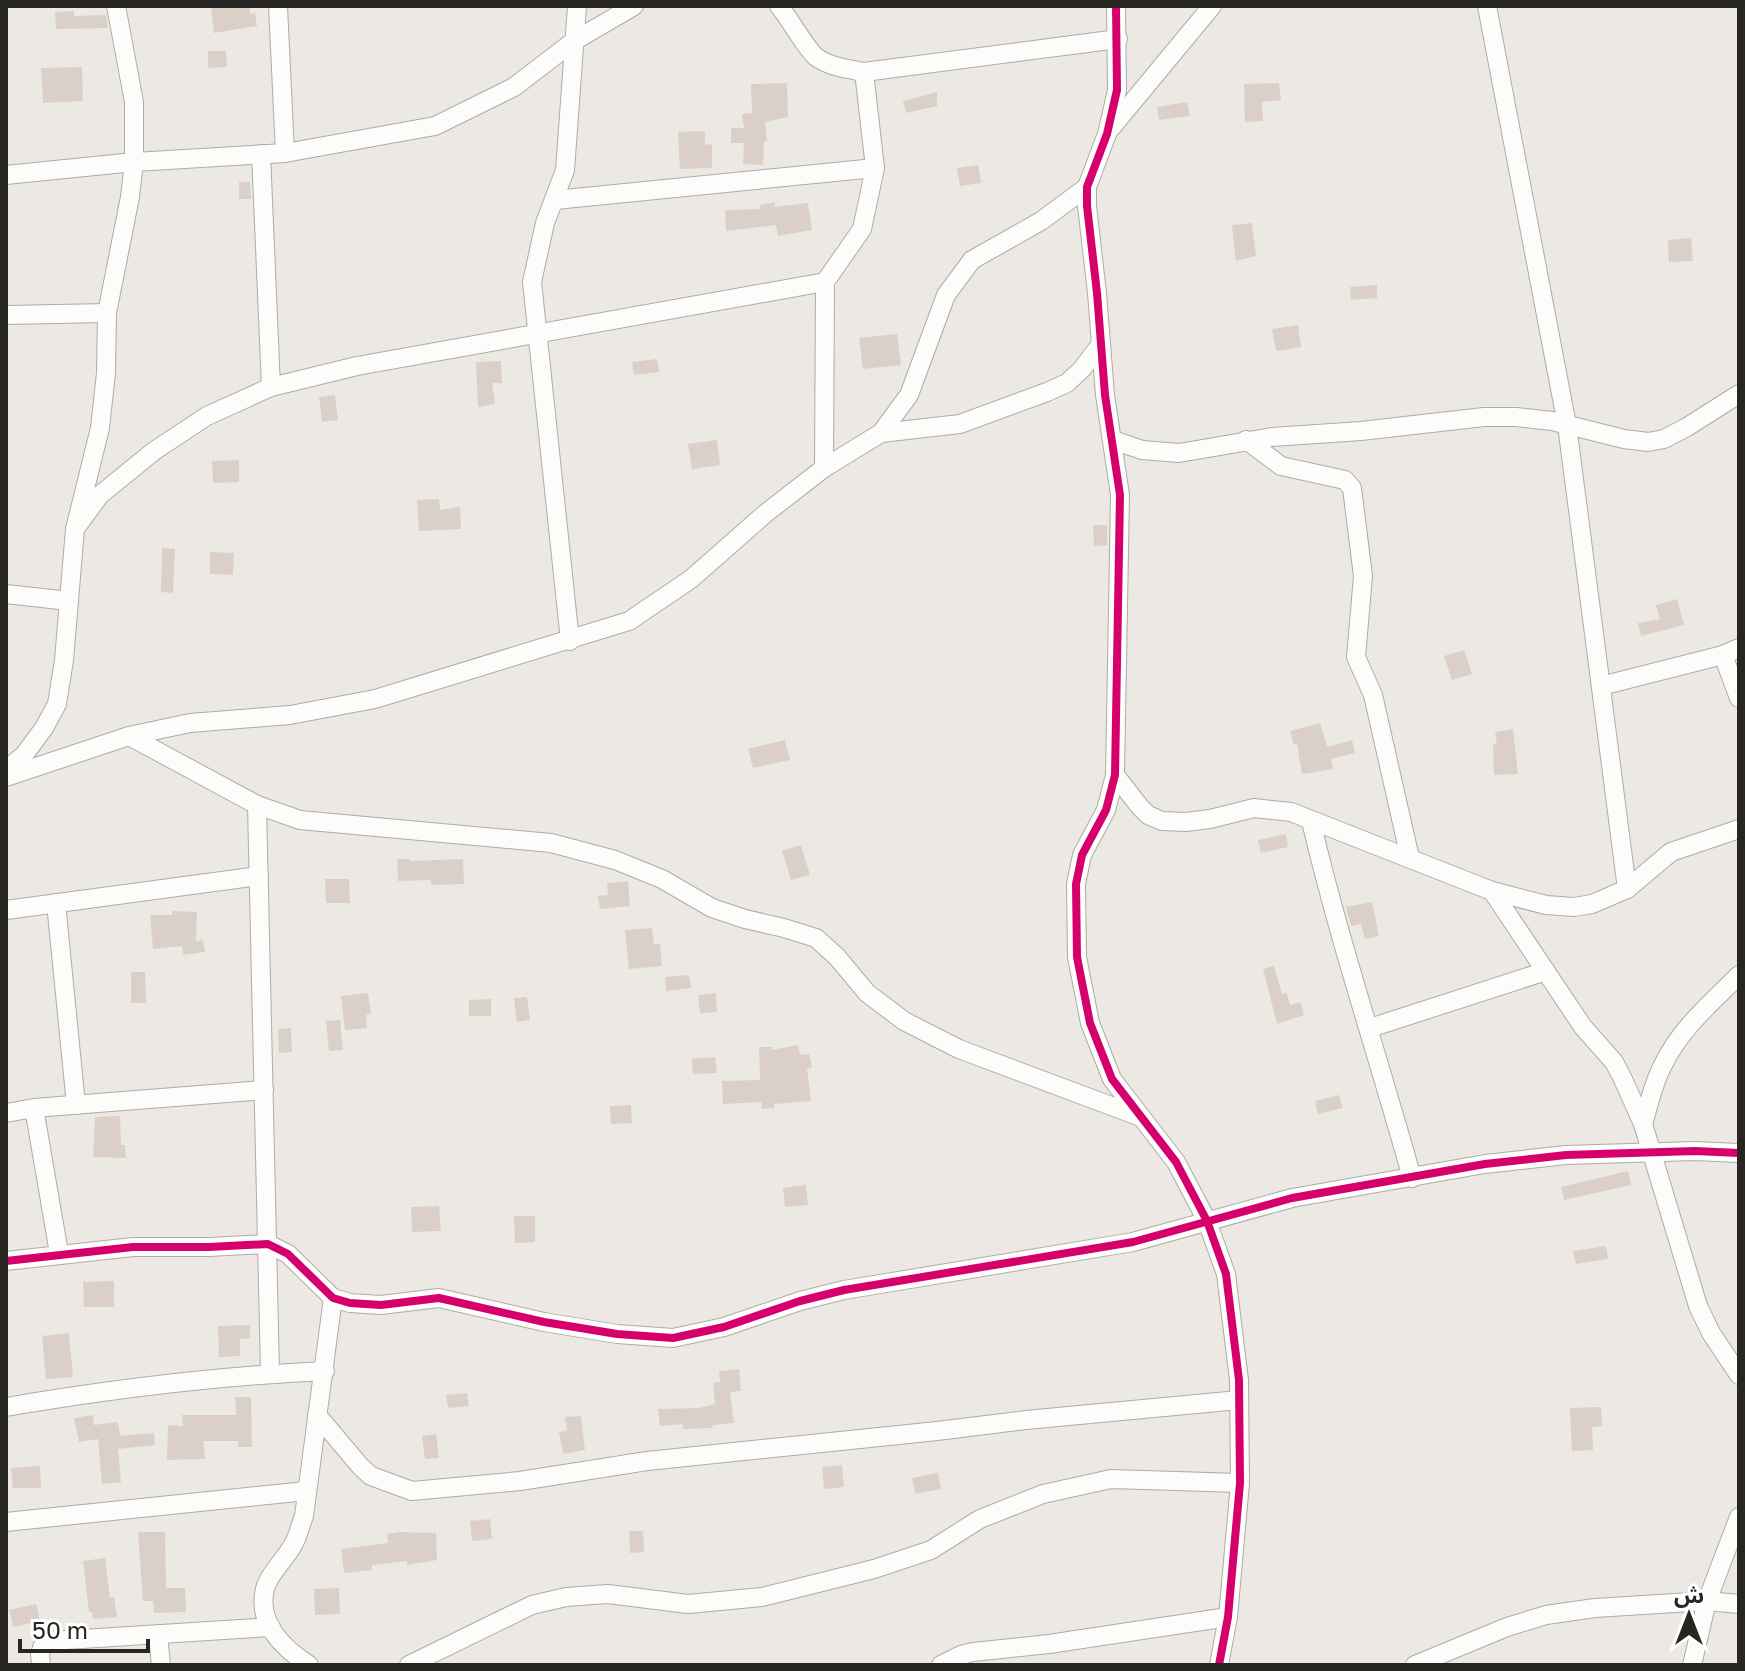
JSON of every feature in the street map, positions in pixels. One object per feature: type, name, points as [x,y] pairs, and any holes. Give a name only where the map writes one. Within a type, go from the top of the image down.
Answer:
[{"type":"street","points":[[6,770],[24,755],[57,704],[64,660],[75,529],[100,428],[106,373],[107,313],[134,162],[134,102],[116,6]]},
{"type":"street","points":[[278,6],[285,153]]},
{"type":"street","points":[[570,641],[532,282],[539,245],[565,170],[577,6]]},
{"type":"street","points":[[6,175],[134,162],[285,153],[435,126],[514,87],[574,41],[634,6]]},
{"type":"street","points":[[779,6],[814,56],[831,65],[864,72],[1118,39]]},
{"type":"street","points":[[1116,6],[1117,90],[1107,134],[1087,187],[1087,223],[1097,293],[1105,395],[1120,495],[1115,775],[1106,810],[1082,855],[1076,884],[1077,957],[1090,1023],[1112,1079],[1176,1162],[1207,1221],[1226,1274],[1239,1400],[1240,1483],[1228,1617],[1219,1665]]},
{"type":"street","points":[[1107,134],[1212,6]]},
{"type":"street","points":[[1487,6],[1567,425],[1627,889]]},
{"type":"street","points":[[824,468],[825,282],[862,229],[875,168],[864,72]]},
{"type":"street","points":[[261,154],[271,387]]},
{"type":"street","points":[[555,200],[875,168]]},
{"type":"street","points":[[6,777],[129,736],[190,723],[290,715],[375,699],[629,621],[691,579],[766,513],[824,468],[881,433],[909,395],[946,295],[972,260],[1041,221],[1087,187]]},
{"type":"street","points":[[75,529],[100,495],[154,451],[207,416],[271,387],[357,366],[825,282]]},
{"type":"street","points":[[6,315],[107,313]]},
{"type":"street","points":[[881,433],[960,424],[1047,392],[1067,383],[1101,344]]},
{"type":"street","points":[[1113,440],[1142,450],[1179,453],[1246,440],[1484,417],[1516,417],[1648,442],[1664,439],[1739,394]]},
{"type":"street","points":[[1246,440],[1281,466],[1345,480],[1352,488],[1363,576],[1356,657],[1373,695],[1410,858]]},
{"type":"street","points":[[6,594],[69,601]]},
{"type":"street","points":[[1601,686],[1731,651],[1739,698]]},
{"type":"street","points":[[129,736],[257,805],[300,820],[551,843],[615,860],[662,879],[712,908],[816,938],[837,957],[867,993],[904,1021],[959,1049],[1139,1116]]},
{"type":"street","points":[[1115,775],[1148,815],[1162,821],[1210,819],[1254,808],[1291,812],[1492,891],[1546,905],[1574,907],[1592,904],[1627,889],[1671,852],[1739,829]]},
{"type":"street","points":[[257,805],[270,1373]]},
{"type":"street","points":[[1311,821],[1328,894],[1412,1178]]},
{"type":"street","points":[[6,910],[259,876]]},
{"type":"street","points":[[1492,891],[1583,1027],[1614,1062],[1643,1124],[1698,1306],[1711,1333],[1739,1375]]},
{"type":"street","points":[[56,903],[76,1105]]},
{"type":"street","points":[[1370,1028],[1546,971]]},
{"type":"street","points":[[1643,1124],[1661,1068],[1672,1047],[1698,1015],[1739,975]]},
{"type":"street","points":[[6,1113],[34,1108],[264,1090]]},
{"type":"street","points":[[34,1108],[59,1253]]},
{"type":"street","points":[[6,1261],[133,1247],[268,1244],[288,1254],[333,1298],[350,1303],[381,1305],[439,1298],[544,1322],[617,1334],[673,1338],[724,1327],[800,1301],[844,1290],[1133,1242],[1292,1198],[1485,1164],[1651,1152],[1739,1153]]},
{"type":"street","points":[[309,1665],[289,1651],[271,1627],[263,1595],[269,1579],[294,1543],[304,1516],[333,1298]]},
{"type":"street","points":[[6,1407],[114,1389],[270,1373],[325,1371]]},
{"type":"street","points":[[317,1415],[371,1476],[412,1491],[520,1481],[647,1461],[1239,1400]]},
{"type":"street","points":[[409,1665],[532,1605],[566,1597],[608,1594],[688,1604],[762,1597],[874,1569],[931,1550],[980,1519],[1043,1494],[1111,1479],[1240,1483]]},
{"type":"street","points":[[6,1522],[306,1491]]},
{"type":"street","points":[[1692,1665],[1707,1601],[1739,1517]]},
{"type":"street","points":[[1415,1665],[1507,1627],[1546,1615],[1595,1608],[1707,1601],[1739,1604]]},
{"type":"street","points":[[941,1665],[973,1652],[1049,1644],[1228,1617]]},
{"type":"street","points":[[41,1665],[43,1645],[50,1641],[271,1627]]},
{"type":"street","points":[[158,1635],[161,1665]]},
{"type":"building","points":[[211,6],[249,6],[250,14],[255,13],[257,26],[214,33]]},
{"type":"building","points":[[74,11],[74,16],[106,15],[108,28],[56,29],[55,12]]},
{"type":"building","points":[[208,51],[226,51],[227,67],[208,68]]},
{"type":"building","points":[[82,67],[83,101],[43,103],[41,68]]},
{"type":"building","points":[[787,83],[788,117],[765,122],[767,141],[764,141],[763,165],[743,164],[744,143],[731,143],[731,128],[744,128],[742,114],[752,113],[751,84]]},
{"type":"building","points":[[1279,83],[1281,100],[1262,102],[1263,121],[1245,122],[1244,84]]},
{"type":"building","points":[[937,92],[937,106],[906,113],[903,101]]},
{"type":"building","points":[[1187,102],[1190,116],[1159,120],[1157,107]]},
{"type":"building","points":[[705,131],[705,145],[712,144],[712,168],[680,169],[678,132]]},
{"type":"building","points":[[978,165],[981,183],[960,186],[957,168]]},
{"type":"building","points":[[239,182],[250,182],[251,199],[239,199]]},
{"type":"building","points":[[775,202],[775,207],[808,203],[812,230],[778,236],[776,225],[726,231],[725,210],[761,209],[760,205]]},
{"type":"building","points":[[1252,223],[1256,256],[1236,261],[1232,225]]},
{"type":"building","points":[[1691,238],[1693,261],[1669,262],[1668,240]]},
{"type":"building","points":[[1377,285],[1377,298],[1351,300],[1350,287]]},
{"type":"building","points":[[1298,325],[1301,347],[1276,351],[1272,329]]},
{"type":"building","points":[[897,334],[901,365],[863,369],[859,338]]},
{"type":"building","points":[[657,359],[659,372],[634,375],[632,362]]},
{"type":"building","points":[[501,361],[502,383],[492,383],[495,404],[478,407],[476,362]]},
{"type":"building","points":[[335,395],[338,420],[322,422],[319,397]]},
{"type":"building","points":[[717,440],[720,465],[692,469],[688,444]]},
{"type":"building","points":[[239,460],[239,482],[213,483],[212,461]]},
{"type":"building","points":[[439,499],[440,510],[460,507],[461,529],[419,531],[417,500]]},
{"type":"building","points":[[1093,525],[1107,525],[1107,545],[1094,546]]},
{"type":"building","points":[[162,548],[175,549],[173,593],[161,592]]},
{"type":"building","points":[[210,552],[234,553],[233,575],[210,574]]},
{"type":"building","points":[[1677,599],[1684,625],[1641,636],[1638,623],[1660,619],[1656,605]]},
{"type":"building","points":[[1464,650],[1472,674],[1452,680],[1444,656]]},
{"type":"building","points":[[1320,723],[1327,747],[1352,740],[1355,753],[1331,759],[1333,769],[1302,774],[1297,744],[1294,745],[1290,731]]},
{"type":"building","points":[[1513,729],[1518,774],[1494,775],[1495,732]]},
{"type":"building","points":[[785,740],[790,760],[753,768],[748,749]]},
{"type":"building","points":[[1286,834],[1288,847],[1261,853],[1258,840]]},
{"type":"building","points":[[801,845],[810,875],[791,880],[782,851]]},
{"type":"building","points":[[397,859],[463,859],[464,884],[431,885],[431,880],[398,881]]},
{"type":"building","points":[[325,879],[349,879],[350,903],[326,903]]},
{"type":"building","points":[[628,881],[630,906],[600,909],[598,896],[608,895],[607,883]]},
{"type":"building","points":[[1372,902],[1379,936],[1365,939],[1361,924],[1351,926],[1346,907]]},
{"type":"building","points":[[172,911],[197,912],[196,941],[203,940],[205,952],[183,955],[182,946],[153,949],[150,915],[172,915]]},
{"type":"building","points":[[652,928],[654,944],[660,944],[662,966],[629,969],[625,930]]},
{"type":"building","points":[[1274,966],[1282,994],[1287,993],[1290,1005],[1301,1002],[1304,1015],[1277,1024],[1263,969]]},
{"type":"building","points":[[131,972],[145,972],[146,1003],[131,1003]]},
{"type":"building","points":[[689,975],[691,988],[666,991],[665,977]]},
{"type":"building","points":[[368,993],[371,1014],[366,1015],[367,1028],[345,1030],[341,996]]},
{"type":"building","points":[[716,993],[717,1012],[700,1013],[698,995]]},
{"type":"building","points":[[527,997],[530,1020],[517,1022],[514,998]]},
{"type":"building","points":[[491,999],[491,1016],[469,1016],[469,1000]]},
{"type":"building","points":[[340,1020],[343,1050],[329,1051],[326,1021]]},
{"type":"building","points":[[291,1028],[292,1052],[279,1053],[278,1029]]},
{"type":"building","points":[[798,1045],[800,1055],[809,1054],[812,1068],[807,1069],[811,1101],[774,1104],[774,1108],[762,1109],[761,1102],[723,1104],[722,1081],[760,1080],[759,1047],[772,1047],[772,1050]]},
{"type":"building","points":[[715,1057],[717,1073],[693,1074],[692,1059]]},
{"type":"building","points":[[1339,1095],[1343,1108],[1318,1114],[1315,1101]]},
{"type":"building","points":[[631,1105],[632,1123],[611,1124],[610,1106]]},
{"type":"building","points":[[120,1116],[121,1145],[125,1145],[126,1158],[93,1157],[95,1117]]},
{"type":"building","points":[[1628,1171],[1631,1185],[1564,1200],[1561,1187]]},
{"type":"building","points":[[806,1185],[808,1205],[785,1207],[783,1188]]},
{"type":"building","points":[[439,1206],[441,1231],[412,1232],[411,1207]]},
{"type":"building","points":[[514,1216],[535,1216],[535,1242],[515,1243]]},
{"type":"building","points":[[1606,1246],[1608,1259],[1576,1264],[1573,1251]]},
{"type":"building","points":[[114,1281],[114,1307],[84,1307],[83,1282]]},
{"type":"building","points":[[250,1325],[250,1338],[240,1339],[240,1356],[219,1357],[218,1326]]},
{"type":"building","points":[[69,1333],[73,1377],[46,1379],[42,1336]]},
{"type":"building","points":[[739,1369],[741,1391],[730,1392],[734,1423],[712,1425],[713,1428],[683,1429],[683,1424],[660,1426],[658,1409],[699,1408],[715,1404],[713,1383],[720,1382],[719,1371]]},
{"type":"building","points":[[467,1393],[469,1406],[448,1408],[446,1395]]},
{"type":"building","points":[[235,1397],[251,1397],[252,1447],[238,1447],[238,1441],[203,1441],[205,1459],[167,1460],[168,1425],[183,1426],[182,1415],[236,1415]]},
{"type":"building","points":[[1601,1407],[1602,1426],[1592,1427],[1593,1450],[1572,1451],[1570,1408]]},
{"type":"building","points":[[93,1415],[94,1425],[118,1422],[120,1436],[154,1433],[155,1445],[118,1449],[121,1482],[102,1484],[98,1439],[79,1442],[74,1418]]},
{"type":"building","points":[[581,1416],[585,1450],[563,1454],[559,1432],[567,1431],[565,1417]]},
{"type":"building","points":[[436,1434],[439,1458],[425,1459],[422,1436]]},
{"type":"building","points":[[842,1465],[844,1487],[824,1489],[822,1467]]},
{"type":"building","points":[[40,1466],[41,1488],[13,1488],[11,1468]]},
{"type":"building","points":[[938,1473],[941,1489],[915,1494],[912,1478]]},
{"type":"building","points":[[490,1519],[492,1539],[472,1541],[470,1521]]},
{"type":"building","points":[[629,1531],[643,1531],[644,1552],[630,1553]]},
{"type":"building","points":[[138,1532],[165,1532],[166,1588],[185,1588],[186,1612],[154,1613],[153,1601],[143,1601]]},
{"type":"building","points":[[436,1533],[437,1560],[407,1565],[407,1561],[372,1565],[372,1570],[344,1573],[341,1549],[388,1543],[387,1534]]},
{"type":"building","points":[[105,1558],[110,1598],[114,1597],[117,1617],[93,1619],[92,1612],[89,1612],[83,1561]]},
{"type":"building","points":[[339,1588],[340,1614],[315,1615],[314,1589]]},
{"type":"building","points":[[36,1604],[40,1621],[13,1627],[9,1610]]},
{"type":"cycle path","points":[[1116,6],[1117,90],[1107,134],[1087,187],[1105,395],[1120,495],[1115,775],[1106,810],[1082,855],[1076,884],[1077,957],[1090,1023],[1112,1079],[1176,1162],[1207,1221],[1226,1274],[1239,1380],[1240,1483],[1228,1617],[1219,1665]]},
{"type":"cycle path","points":[[6,1261],[133,1247],[268,1244],[288,1254],[333,1298],[350,1303],[381,1305],[439,1298],[544,1322],[617,1334],[673,1338],[724,1327],[800,1301],[844,1290],[1133,1242],[1292,1198],[1485,1164],[1566,1155],[1695,1151],[1739,1153]]}]
